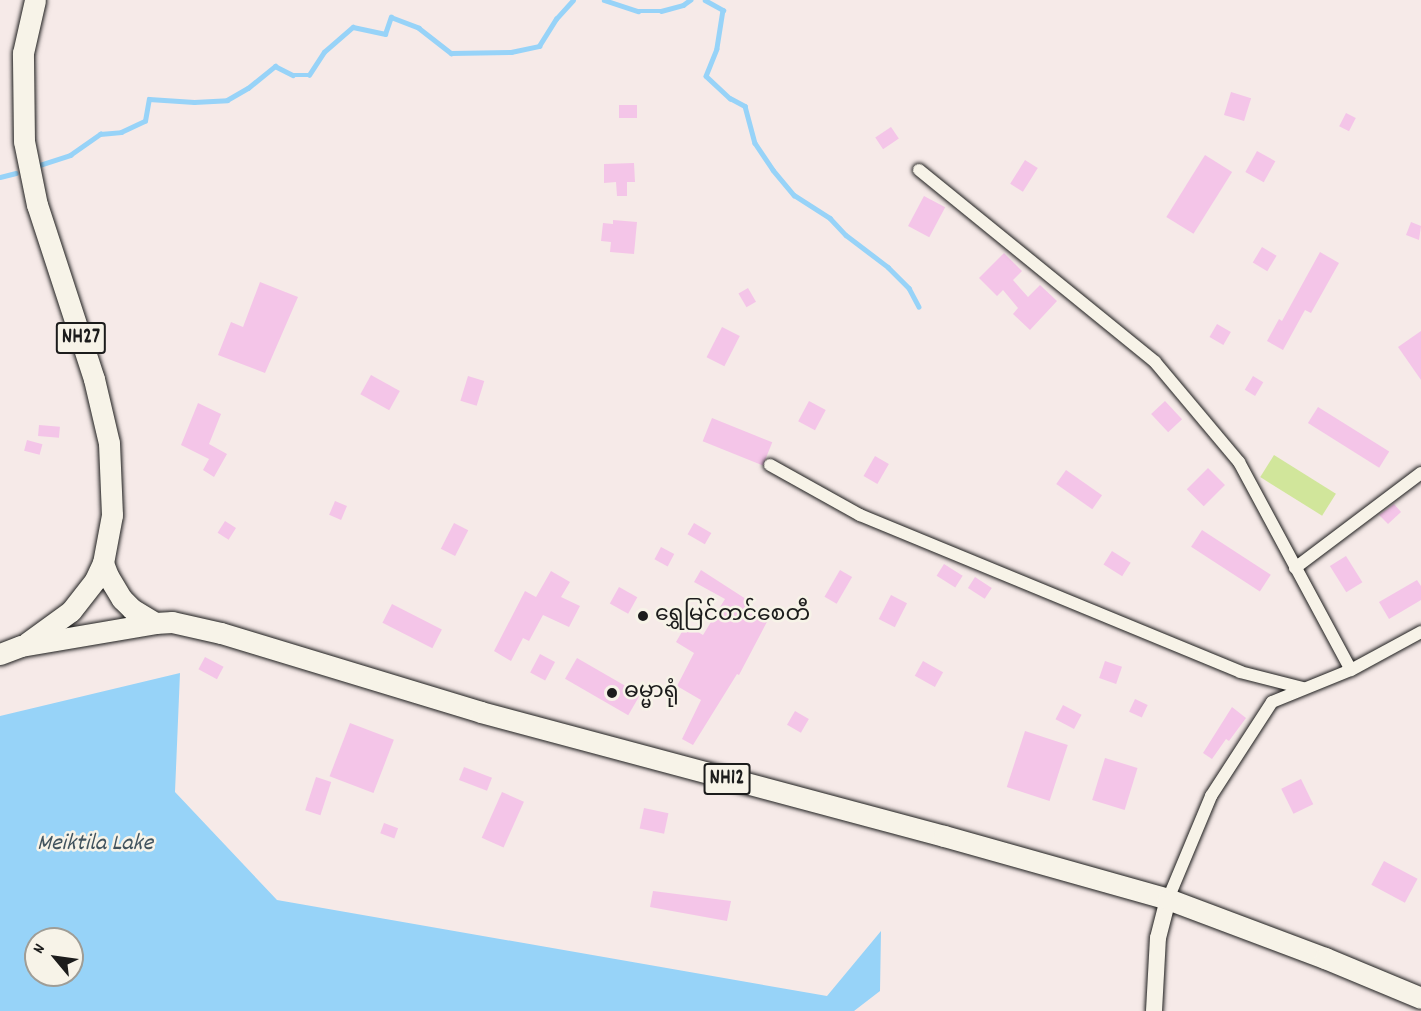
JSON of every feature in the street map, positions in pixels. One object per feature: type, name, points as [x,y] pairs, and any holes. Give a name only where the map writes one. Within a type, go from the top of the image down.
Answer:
[{"type":"highway","name":"NH27","points":[[21,646],[70,611],[95,580],[104,563],[112,515],[109,443],[94,379],[37,205],[24,141],[23,53],[35,0]]},
{"type":"highway","points":[[104,563],[108,576],[122,599],[137,613],[155,623]]},
{"type":"highway","name":"NH12","points":[[0,654],[21,646],[155,623],[172,622],[221,633],[492,715],[944,836],[1168,899],[1325,958],[1421,998]]},
{"type":"street","points":[[919,170],[1155,362],[1239,462],[1351,670]]},
{"type":"street","points":[[770,465],[871,519],[1240,672],[1303,688]]},
{"type":"street","points":[[1295,568],[1421,473]]},
{"type":"street","points":[[1154,1011],[1158,938],[1168,899],[1217,787],[1272,702],[1351,670],[1421,632]]},
{"type":"green space","points":[[1274,455],[1336,494],[1322,516],[1260,477]]},
{"type":"water","name":"Meiktila Lake","points":[[180,673],[175,792],[277,900],[827,996],[881,931],[880,991],[854,1011],[0,1011],[0,716]]},
{"type":"building","points":[[1231,92],[1251,98],[1244,121],[1224,115]]},
{"type":"building","points":[[619,105],[637,105],[637,118],[619,118]]},
{"type":"building","points":[[1346,113],[1356,118],[1349,131],[1339,126]]},
{"type":"building","points":[[891,127],[899,139],[883,149],[875,138]]},
{"type":"building","points":[[1257,151],[1275,161],[1264,182],[1245,172]]},
{"type":"building","points":[[1205,155],[1232,172],[1193,234],[1166,217]]},
{"type":"building","points":[[1025,160],[1038,168],[1023,192],[1010,184]]},
{"type":"building","points":[[634,163],[635,182],[627,182],[627,196],[617,196],[616,182],[604,183],[604,164]]},
{"type":"building","points":[[924,196],[945,207],[929,237],[908,226]]},
{"type":"building","points":[[613,220],[637,222],[634,254],[610,252],[611,242],[601,241],[603,223],[613,224]]},
{"type":"building","points":[[1411,222],[1421,226],[1419,240],[1406,235]]},
{"type":"building","points":[[1262,247],[1277,256],[1267,271],[1253,262]]},
{"type":"building","points":[[1320,252],[1339,263],[1311,313],[1305,310],[1283,350],[1267,341],[1279,319],[1282,321]]},
{"type":"building","points":[[1004,253],[1022,271],[1013,280],[1028,297],[1040,285],[1057,301],[1030,330],[1013,314],[1018,308],[1003,290],[997,296],[979,278]]},
{"type":"building","points":[[260,282],[298,297],[265,373],[218,355],[231,322],[243,327]]},
{"type":"building","points":[[748,288],[756,302],[746,307],[738,294]]},
{"type":"building","points":[[1217,324],[1231,332],[1223,345],[1210,337]]},
{"type":"building","points":[[722,327],[740,336],[724,366],[707,357]]},
{"type":"building","points":[[1421,331],[1421,380],[1398,347]]},
{"type":"building","points":[[371,375],[400,391],[389,410],[360,394]]},
{"type":"building","points":[[468,376],[484,381],[477,406],[460,401]]},
{"type":"building","points":[[1253,376],[1263,382],[1255,396],[1245,390]]},
{"type":"building","points":[[809,401],[826,410],[815,430],[798,421]]},
{"type":"building","points":[[1165,401],[1182,419],[1168,432],[1151,414]]},
{"type":"building","points":[[198,403],[221,414],[209,444],[227,454],[214,477],[203,470],[209,459],[181,445]]},
{"type":"building","points":[[1318,407],[1389,452],[1379,468],[1308,423]]},
{"type":"building","points":[[712,418],[772,442],[763,466],[703,441]]},
{"type":"building","points":[[39,425],[60,427],[59,438],[38,436]]},
{"type":"building","points":[[27,440],[42,444],[40,455],[24,451]]},
{"type":"building","points":[[875,456],[889,464],[877,484],[864,476]]},
{"type":"building","points":[[1208,468],[1225,485],[1204,506],[1187,489]]},
{"type":"building","points":[[1066,470],[1102,495],[1092,509],[1056,484]]},
{"type":"building","points":[[335,501],[347,506],[341,520],[329,515]]},
{"type":"building","points":[[1394,504],[1401,512],[1388,524],[1379,515]]},
{"type":"building","points":[[225,521],[236,528],[229,540],[218,533]]},
{"type":"building","points":[[454,523],[468,530],[455,556],[441,549]]},
{"type":"building","points":[[694,523],[711,533],[705,544],[688,534]]},
{"type":"building","points":[[1202,530],[1271,575],[1260,591],[1191,547]]},
{"type":"building","points":[[661,547],[674,554],[668,566],[654,559]]},
{"type":"building","points":[[1112,551],[1131,563],[1122,576],[1104,565]]},
{"type":"building","points":[[1346,556],[1362,582],[1346,592],[1330,566]]},
{"type":"building","points":[[944,564],[963,576],[955,588],[937,576]]},
{"type":"building","points":[[701,570],[749,601],[744,610],[730,602],[751,615],[754,610],[769,618],[739,675],[737,674],[693,745],[682,739],[701,700],[677,686],[694,653],[676,642],[686,625],[703,635],[725,599],[694,582]]},
{"type":"building","points":[[840,570],[852,577],[837,604],[824,597]]},
{"type":"building","points":[[551,571],[570,582],[561,597],[580,606],[569,627],[543,615],[529,641],[523,638],[511,661],[494,651],[525,591],[536,597]]},
{"type":"building","points":[[975,577],[992,588],[985,599],[968,588]]},
{"type":"building","points":[[1417,580],[1421,586],[1421,600],[1389,619],[1379,602]]},
{"type":"building","points":[[619,587],[637,597],[628,614],[610,604]]},
{"type":"building","points":[[891,595],[907,603],[895,627],[879,619]]},
{"type":"building","points":[[392,604],[442,629],[432,648],[382,623]]},
{"type":"building","points":[[540,654],[555,662],[545,681],[530,673]]},
{"type":"building","points":[[205,657],[224,667],[217,679],[198,669]]},
{"type":"building","name":"ဓမ္မာရုံ","points":[[577,658],[640,694],[628,715],[565,679]]},
{"type":"building","points":[[923,661],[943,672],[935,687],[915,676]]},
{"type":"building","points":[[1105,661],[1122,667],[1116,684],[1099,678]]},
{"type":"building","points":[[1135,699],[1148,705],[1142,718],[1129,712]]},
{"type":"building","points":[[1063,705],[1082,715],[1074,729],[1055,719]]},
{"type":"building","points":[[1232,707],[1246,718],[1229,741],[1226,739],[1212,759],[1203,753]]},
{"type":"building","points":[[795,711],[809,719],[801,733],[787,725]]},
{"type":"building","points":[[350,723],[394,740],[373,793],[330,776]]},
{"type":"building","points":[[1025,731],[1068,745],[1050,801],[1007,787]]},
{"type":"building","points":[[1105,758],[1138,768],[1125,810],[1092,800]]},
{"type":"building","points":[[464,767],[492,778],[487,791],[459,780]]},
{"type":"building","points":[[316,777],[331,782],[320,815],[305,810]]},
{"type":"building","points":[[1301,779],[1313,804],[1294,814],[1281,789]]},
{"type":"building","points":[[502,792],[524,802],[504,847],[482,838]]},
{"type":"building","points":[[644,808],[668,813],[664,834],[640,829]]},
{"type":"building","points":[[384,823],[398,828],[394,838],[380,833]]},
{"type":"building","points":[[1384,861],[1418,879],[1405,903],[1371,885]]},
{"type":"building","points":[[653,891],[731,901],[727,921],[650,907]]},
{"type":"waterway","points":[[40,165],[70,155],[100,134],[121,132],[145,121],[149,99],[194,102],[227,100],[248,88],[275,66],[293,75],[309,75],[324,52],[353,27],[385,34],[391,17],[419,28],[451,53],[511,52],[539,46],[556,19],[573,0]]},
{"type":"waterway","points":[[604,0],[638,11],[661,11],[683,5],[690,0]]},
{"type":"waterway","points":[[705,0],[723,10],[717,49],[706,76],[730,98],[745,106],[755,143],[773,170],[794,195],[830,218],[846,235],[888,267],[909,288],[919,307]]},
{"type":"waterway","points":[[0,177],[16,173]]},
{"type":"place","name":"ရွှေမြင်တင်စေတီ","points":[[643,616]]},
{"type":"place","name":"ဓမ္မာရုံ","points":[[612,693]]}]
